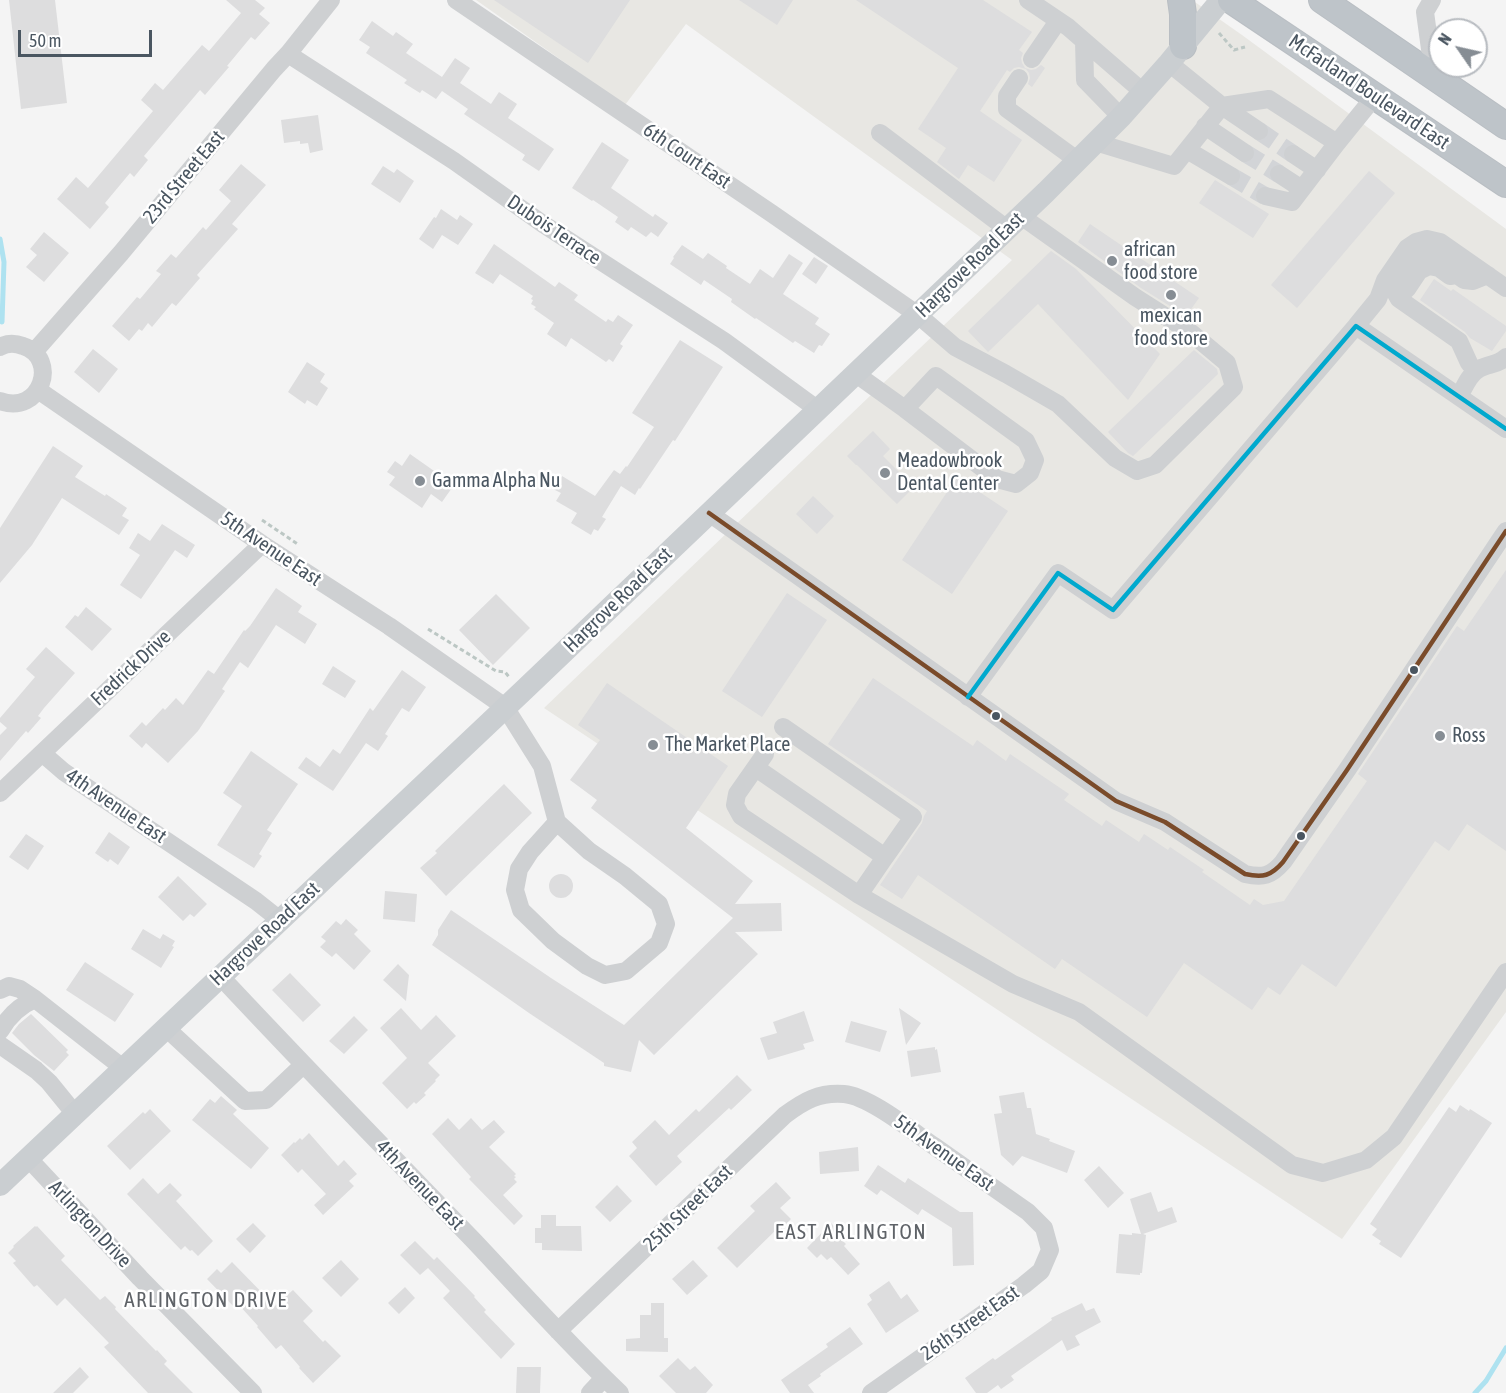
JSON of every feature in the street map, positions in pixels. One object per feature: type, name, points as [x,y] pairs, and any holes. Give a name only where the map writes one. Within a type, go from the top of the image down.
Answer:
[{"type":"highway","points":[[1176,55],[1183,14],[1181,0]]},
{"type":"highway","name":"McFarland Boulevard East","points":[[1231,0],[1506,184]]},
{"type":"highway","points":[[1331,4],[1506,126]]},
{"type":"main road","name":"Hargrove Road East","points":[[0,1185],[1014,223],[1121,117],[1221,0]]},
{"type":"street","name":"23rd Street East","points":[[34,352],[121,253],[331,0]]},
{"type":"street","name":"6th Court East","points":[[456,0],[918,315],[955,347],[1058,404],[1115,458],[1137,471],[1155,465],[1234,387],[1227,363],[1191,332],[1014,223]]},
{"type":"street","points":[[1028,0],[1084,41],[1143,92]]},
{"type":"street","points":[[1432,0],[1425,12],[1430,49],[1451,88]]},
{"type":"street","points":[[1032,59],[1058,21]]},
{"type":"street","points":[[1084,41],[1085,80],[1121,117]]},
{"type":"street","name":"Dubois Terrace","points":[[288,54],[454,161],[543,224],[724,341],[817,409]]},
{"type":"street","points":[[1176,55],[1222,106],[1259,131]]},
{"type":"street","points":[[1019,78],[1007,96],[1007,109],[1077,160]]},
{"type":"street","points":[[1265,196],[1292,202],[1375,96]]},
{"type":"street","points":[[1095,142],[1174,166],[1222,106],[1269,99],[1336,143]]},
{"type":"street","points":[[1205,126],[1245,153]]},
{"type":"street","points":[[880,133],[1014,223]]},
{"type":"street","points":[[1187,150],[1231,176]]},
{"type":"street","points":[[1293,154],[1317,170]]},
{"type":"street","points":[[1279,174],[1302,189]]},
{"type":"street","points":[[968,697],[1058,573],[1113,610],[1378,299],[1385,280],[1407,248],[1427,239],[1440,242],[1506,288]]},
{"type":"street","points":[[1459,397],[1471,376],[1473,366],[1458,341],[1408,306],[1407,288],[1419,271],[1429,266],[1439,268],[1450,276],[1456,275],[1464,280],[1473,281],[1488,275]]},
{"type":"street","points":[[1378,299],[1473,366],[1501,362],[1506,357]]},
{"type":"street","points":[[1356,326],[1506,429]]},
{"type":"street","points":[[0,347],[5,344],[26,346],[34,352],[43,371],[38,390],[30,399],[20,404],[0,401]]},
{"type":"street","points":[[856,374],[997,478],[1016,484],[1030,473],[1035,460],[1026,441],[936,376],[905,409]]},
{"type":"street","name":"5th Avenue East","points":[[38,390],[262,544],[389,626],[505,707]]},
{"type":"street","points":[[709,513],[1116,801],[1165,822],[1245,874],[1255,876],[1269,874],[1283,862],[1506,531]]},
{"type":"street","name":"Fredrick Drive","points":[[0,793],[262,544]]},
{"type":"street","points":[[505,707],[542,766],[557,822],[589,851],[659,904],[666,924],[659,943],[626,971],[606,975],[587,966],[553,941],[521,910],[515,890],[519,869],[530,852],[557,822]]},
{"type":"street","points":[[783,727],[913,817],[859,895]]},
{"type":"street","name":"4th Avenue East","points":[[42,753],[64,772],[256,901],[280,920]]},
{"type":"street","points":[[885,857],[760,761],[737,794],[735,806],[741,816],[859,895],[1013,984],[1079,1012],[1292,1165],[1323,1173],[1366,1160],[1394,1137],[1506,972]]},
{"type":"street","name":"4th Avenue East","points":[[220,976],[558,1331],[620,1393]]},
{"type":"street","points":[[0,990],[9,986],[20,989],[123,1068]]},
{"type":"street","points":[[0,1031],[3,1024],[18,1009],[35,999]]},
{"type":"street","points":[[166,1028],[245,1101],[266,1100],[303,1065]]},
{"type":"street","points":[[0,1045],[36,1070],[75,1114]]},
{"type":"street","name":"5th Avenue East","points":[[824,1094],[846,1094],[867,1101],[904,1125],[1028,1212],[1044,1228],[1047,1239]]},
{"type":"street","name":"25th Street East","points":[[558,1331],[785,1115],[803,1102],[824,1094]]},
{"type":"street","name":"Arlington Drive","points":[[28,1158],[140,1278],[253,1393]]},
{"type":"street","name":"26th Street East","points":[[871,1393],[1041,1271],[1050,1251],[1047,1239]]},
{"type":"street","points":[[590,1393],[604,1378]]},
{"type":"path","points":[[262,520],[302,547]]},
{"type":"path","points":[[421,625],[495,671],[505,672],[524,690]]},
{"type":"shaded area","points":[[476,0],[1192,0],[1506,229],[1506,1012],[1342,1239],[544,708],[1012,260],[686,24],[625,105]]},
{"type":"building","points":[[9,0],[55,0],[67,103],[21,109]]},
{"type":"building","points":[[226,0],[255,0],[265,8],[259,14],[270,23],[255,40],[251,37],[205,95],[200,90],[144,156],[148,160],[134,177],[130,173],[105,203],[109,207],[90,229],[57,199],[76,177],[88,188],[153,111],[141,100],[155,83],[163,90],[202,45],[209,51],[241,13]]},
{"type":"building","points":[[494,0],[630,0],[588,63]]},
{"type":"building","points":[[739,0],[793,0],[777,25]]},
{"type":"building","points":[[856,0],[983,0],[1032,32],[1019,50],[1023,53],[1022,63],[1025,68],[1031,70],[1041,65],[1045,68],[1032,87],[1028,84],[1030,78],[1026,69],[1019,67],[1010,72],[1007,70],[980,111],[1022,140],[994,182],[968,165],[959,179],[937,162],[946,148],[918,129],[958,68]]},
{"type":"building","points":[[372,21],[393,36],[396,32],[413,44],[406,53],[442,77],[455,58],[470,68],[460,83],[491,104],[499,92],[517,104],[508,118],[554,149],[539,171],[522,160],[525,155],[464,114],[468,109],[442,91],[436,99],[422,90],[420,93],[404,83],[407,80],[366,53],[370,47],[359,40]]},
{"type":"building","points":[[318,115],[323,150],[310,153],[308,143],[300,144],[300,141],[284,143],[281,120]]},
{"type":"building","points":[[602,142],[629,160],[611,188],[653,217],[655,214],[668,223],[658,237],[651,232],[646,237],[631,227],[628,231],[615,222],[618,217],[572,188]]},
{"type":"building","points":[[241,164],[266,185],[232,224],[238,229],[197,275],[200,278],[176,306],[172,303],[152,327],[148,323],[142,331],[139,329],[129,341],[112,326],[137,297],[140,299],[161,274],[156,271],[171,254],[176,258],[203,227],[206,230],[231,201],[219,190]]},
{"type":"building","points":[[383,166],[394,173],[397,169],[414,181],[400,203],[371,184]]},
{"type":"building","points":[[1369,171],[1395,193],[1297,308],[1271,285]]},
{"type":"building","points":[[1215,180],[1269,214],[1253,238],[1199,203]]},
{"type":"building","points":[[441,209],[457,220],[460,215],[473,224],[458,245],[442,235],[433,249],[419,239]]},
{"type":"building","points":[[1090,224],[1199,298],[1186,316],[1141,288],[1078,242]]},
{"type":"building","points":[[44,232],[69,253],[44,282],[26,267],[37,255],[30,249]]},
{"type":"building","points":[[494,244],[555,287],[559,282],[578,295],[574,300],[606,322],[608,319],[613,322],[618,315],[633,325],[620,344],[623,346],[613,362],[609,359],[606,362],[571,338],[566,347],[547,334],[554,323],[534,309],[536,307],[531,304],[533,296],[500,274],[493,284],[475,273]]},
{"type":"building","points":[[682,245],[703,259],[708,253],[750,284],[760,269],[773,278],[789,254],[803,263],[783,294],[819,318],[815,324],[830,334],[814,353],[795,341],[793,343],[755,319],[731,302],[732,299],[704,280],[701,285],[670,264]]},
{"type":"building","points":[[1051,251],[1076,269],[1160,354],[1128,400],[1038,304],[988,352],[968,331]]},
{"type":"building","points":[[814,257],[828,266],[816,284],[802,274]]},
{"type":"building","points":[[1434,279],[1451,291],[1453,289],[1506,326],[1506,331],[1492,351],[1470,338],[1420,300]]},
{"type":"building","points":[[680,340],[723,367],[675,441],[673,440],[640,489],[635,495],[621,486],[602,517],[606,519],[598,531],[594,529],[591,535],[571,523],[577,513],[556,501],[561,493],[553,489],[562,476],[595,496],[614,470],[620,474],[627,467],[654,427],[632,413]]},
{"type":"building","points":[[93,349],[118,369],[99,393],[74,372]]},
{"type":"building","points":[[1194,350],[1217,369],[1218,374],[1133,456],[1128,453],[1108,432]]},
{"type":"building","points":[[307,362],[325,374],[320,382],[328,388],[317,406],[307,400],[305,404],[288,392]]},
{"type":"building","name":"Meadowbrook Dental Center","points":[[873,431],[890,449],[883,456],[914,487],[897,504],[847,456]]},
{"type":"building","points":[[53,446],[83,466],[75,477],[127,508],[122,516],[129,520],[119,535],[62,498],[32,545],[0,583],[0,528]]},
{"type":"building","name":"Gamma Alpha Nu","points":[[410,454],[454,485],[442,502],[431,494],[422,508],[389,485],[395,477],[387,472],[395,461],[402,466]]},
{"type":"building","points":[[957,477],[1008,511],[952,594],[902,560]]},
{"type":"building","points":[[813,496],[834,516],[817,534],[796,514]]},
{"type":"building","points":[[162,524],[195,545],[187,558],[175,550],[141,599],[120,585],[140,555],[129,548],[138,533],[150,541]]},
{"type":"building","points":[[1506,570],[1506,851],[1467,824],[1449,851],[1435,841],[1336,987],[1302,964],[1280,995],[1268,987],[1252,1010],[1184,963],[1147,1017],[1062,959],[1055,969],[918,875],[902,899],[880,885],[922,823],[927,811],[828,744],[873,678],[973,746],[977,740],[1006,761],[1010,754],[1069,794],[1064,800],[1102,826],[1106,820],[1139,842],[1144,834],[1168,850],[1170,847],[1250,905],[1254,899],[1263,905],[1284,901],[1367,781],[1358,774],[1457,626],[1464,631]]},
{"type":"building","points":[[276,588],[302,606],[298,612],[317,624],[305,644],[276,625],[248,668],[240,662],[222,689],[225,691],[198,731],[168,763],[146,743],[142,748],[129,736],[142,722],[146,726],[176,698],[183,705],[208,670],[214,674]]},
{"type":"building","points":[[787,593],[827,620],[762,717],[722,691]]},
{"type":"building","points":[[496,594],[530,628],[493,665],[459,630]]},
{"type":"building","points":[[86,607],[112,629],[92,651],[65,627]]},
{"type":"building","points":[[46,647],[75,673],[44,708],[38,716],[41,718],[28,733],[26,731],[0,761],[0,735],[7,728],[0,722],[0,718],[35,677],[26,669]]},
{"type":"building","points":[[333,666],[356,681],[345,698],[322,684]]},
{"type":"building","points":[[402,670],[426,687],[409,712],[402,708],[385,734],[388,736],[378,751],[366,743],[333,791],[298,768],[306,757],[320,767],[333,749],[340,754],[370,708],[373,711]]},
{"type":"building","points":[[607,683],[728,766],[686,828],[753,881],[735,904],[781,903],[782,931],[735,932],[758,954],[654,1055],[639,1040],[631,1072],[604,1066],[604,1063],[432,945],[438,935],[438,930],[451,910],[624,1025],[733,918],[591,808],[597,800],[570,780],[600,740],[578,725]]},
{"type":"building","points":[[251,751],[298,784],[267,830],[272,833],[259,854],[262,856],[254,868],[217,845],[242,806],[223,793]]},
{"type":"building","points":[[504,784],[532,813],[446,896],[420,868]]},
{"type":"building","points":[[109,832],[130,847],[118,865],[110,859],[108,862],[95,853]]},
{"type":"building","points":[[26,834],[44,846],[28,870],[9,857]]},
{"type":"building","points":[[561,874],[570,877],[573,886],[570,895],[561,898],[552,895],[549,886],[552,877]]},
{"type":"building","points":[[178,876],[207,904],[194,917],[190,914],[183,921],[158,897]]},
{"type":"building","points":[[385,891],[417,894],[415,922],[383,919]]},
{"type":"building","points":[[346,919],[358,930],[354,934],[371,951],[354,970],[336,953],[332,957],[320,947],[326,941],[321,937],[336,921],[341,925]]},
{"type":"building","points":[[143,929],[160,939],[163,934],[175,941],[172,946],[174,947],[161,968],[131,949]]},
{"type":"building","points":[[85,962],[134,994],[115,1022],[66,990]]},
{"type":"building","points":[[398,964],[409,975],[406,1001],[383,980]]},
{"type":"building","points":[[290,973],[321,1005],[303,1022],[272,990]]},
{"type":"building","points":[[401,1008],[421,1030],[436,1015],[456,1036],[428,1063],[440,1075],[436,1081],[424,1093],[426,1095],[407,1109],[382,1083],[407,1058],[380,1028]]},
{"type":"building","points":[[899,1008],[921,1023],[906,1045]]},
{"type":"building","points":[[804,1011],[814,1041],[803,1044],[805,1049],[768,1060],[760,1038],[777,1033],[773,1022]]},
{"type":"building","points":[[31,1014],[68,1050],[66,1052],[69,1055],[54,1071],[12,1033]]},
{"type":"building","points":[[354,1016],[368,1030],[344,1054],[329,1041]]},
{"type":"building","points":[[851,1021],[887,1031],[880,1052],[845,1042]]},
{"type":"building","points":[[935,1047],[941,1072],[911,1077],[907,1051]]},
{"type":"building","points":[[737,1075],[752,1090],[677,1156],[682,1162],[656,1186],[629,1156],[637,1148],[632,1142],[655,1120],[669,1135],[696,1109],[699,1112]]},
{"type":"building","points":[[1024,1092],[1027,1108],[1031,1108],[1036,1134],[1075,1151],[1067,1173],[1022,1156],[1013,1166],[1001,1155],[994,1114],[1002,1113],[999,1096]]},
{"type":"building","points":[[221,1096],[237,1110],[233,1114],[269,1148],[251,1169],[192,1120],[210,1099],[215,1103]]},
{"type":"building","points":[[1460,1105],[1492,1123],[1401,1258],[1379,1244],[1381,1241],[1372,1235],[1377,1229],[1370,1224],[1449,1107],[1456,1112]]},
{"type":"building","points":[[150,1109],[171,1131],[130,1170],[107,1146],[143,1112],[145,1114]]},
{"type":"building","points":[[448,1118],[459,1130],[471,1118],[482,1130],[494,1120],[505,1132],[489,1147],[516,1174],[514,1179],[517,1182],[503,1195],[523,1216],[514,1225],[469,1179],[471,1177],[432,1134]]},
{"type":"building","points":[[309,1133],[338,1166],[344,1160],[357,1174],[349,1181],[354,1186],[323,1215],[314,1205],[326,1194],[302,1169],[298,1173],[281,1155],[294,1142],[300,1138],[302,1140]]},
{"type":"building","points":[[858,1147],[859,1171],[820,1174],[819,1152]]},
{"type":"building","points":[[878,1165],[905,1183],[908,1178],[960,1212],[973,1212],[974,1265],[953,1266],[952,1228],[922,1209],[918,1215],[881,1190],[877,1195],[864,1186]]},
{"type":"building","points":[[1099,1166],[1124,1193],[1108,1208],[1084,1180]]},
{"type":"building","points":[[143,1178],[158,1194],[170,1183],[182,1195],[176,1201],[213,1241],[198,1256],[185,1246],[181,1250],[127,1194]]},
{"type":"building","points":[[776,1182],[791,1198],[780,1208],[791,1219],[780,1230],[778,1228],[737,1268],[717,1248],[755,1211],[750,1206]]},
{"type":"building","points":[[617,1185],[632,1201],[610,1222],[595,1207]]},
{"type":"building","points":[[1151,1192],[1158,1212],[1172,1207],[1177,1222],[1143,1234],[1146,1235],[1140,1275],[1116,1273],[1119,1234],[1141,1234],[1130,1199]]},
{"type":"building","points":[[541,1215],[556,1215],[556,1226],[581,1226],[582,1251],[542,1250],[542,1243],[535,1243],[535,1228],[541,1228]]},
{"type":"building","points":[[253,1223],[266,1236],[250,1253],[236,1239]]},
{"type":"building","points":[[831,1223],[843,1235],[840,1238],[846,1244],[844,1246],[860,1264],[848,1275],[831,1257],[827,1260],[821,1254],[817,1258],[807,1248]]},
{"type":"building","points":[[35,1226],[65,1256],[61,1260],[100,1300],[105,1296],[116,1307],[115,1309],[167,1361],[164,1364],[193,1393],[148,1393],[104,1347],[109,1343],[65,1298],[57,1306],[37,1285],[34,1287],[13,1263],[16,1261],[8,1253]]},
{"type":"building","points":[[415,1241],[434,1260],[437,1257],[475,1296],[486,1310],[484,1312],[515,1344],[501,1359],[443,1298],[450,1291],[428,1268],[420,1275],[400,1255]]},
{"type":"building","points":[[341,1260],[359,1279],[341,1297],[322,1278]]},
{"type":"building","points":[[693,1260],[708,1276],[687,1295],[672,1279]]},
{"type":"building","points":[[232,1262],[275,1306],[293,1290],[313,1311],[303,1321],[323,1342],[325,1340],[341,1356],[313,1383],[281,1345],[276,1349],[239,1305],[235,1308],[207,1279],[217,1269],[221,1273]]},
{"type":"building","points":[[889,1281],[901,1299],[907,1294],[919,1311],[886,1333],[867,1304],[872,1300],[869,1295]]},
{"type":"building","points":[[405,1287],[415,1298],[399,1314],[388,1303]]},
{"type":"building","points":[[651,1303],[664,1303],[664,1338],[668,1338],[668,1352],[626,1351],[626,1339],[640,1338],[640,1315],[651,1315]]},
{"type":"building","points":[[1082,1303],[1086,1311],[1094,1308],[1101,1322],[1075,1336],[1080,1345],[1067,1351],[1062,1340],[1011,1376],[1014,1380],[1001,1389],[998,1385],[987,1393],[976,1393],[965,1378],[993,1358],[995,1360],[1052,1320],[1051,1318]]},
{"type":"building","points":[[850,1327],[863,1344],[808,1385],[814,1393],[790,1393],[781,1380],[828,1347],[826,1344]]},
{"type":"building","points":[[678,1358],[690,1370],[695,1366],[713,1385],[706,1393],[676,1393],[659,1376]]},
{"type":"building","points":[[80,1367],[89,1377],[73,1393],[53,1393]]},
{"type":"building","points":[[517,1367],[541,1367],[540,1393],[516,1393]]},
{"type":"waterway","points":[[0,239],[4,262],[2,322]]},
{"type":"waterway","points":[[1475,1393],[1486,1381],[1506,1348]]},
{"type":"tunnel","points":[[1259,131],[1293,154]]},
{"type":"tunnel","points":[[1245,153],[1279,174]]},
{"type":"tunnel","points":[[1231,176],[1265,196]]},
{"type":"transit line","points":[[968,697],[1058,573],[1113,610],[1356,326],[1506,429]]},
{"type":"transit line","points":[[709,513],[1116,801],[1165,822],[1245,874],[1257,876],[1270,873],[1283,862],[1506,531]]},
{"type":"place","name":"african food store","points":[[1112,261]]},
{"type":"place","name":"mexican food store","points":[[1171,295]]},
{"type":"place","name":"Meadowbrook Dental Center","points":[[885,473]]},
{"type":"place","name":"Gamma Alpha Nu","points":[[420,481]]},
{"type":"place","name":"Ross","points":[[1440,736]]},
{"type":"place","name":"The Market Place","points":[[653,745]]},
{"type":"district","name":"EAST ARLINGTON","points":[[851,1232]]},
{"type":"district","name":"ARLINGTON DRIVE","points":[[206,1300]]}]
